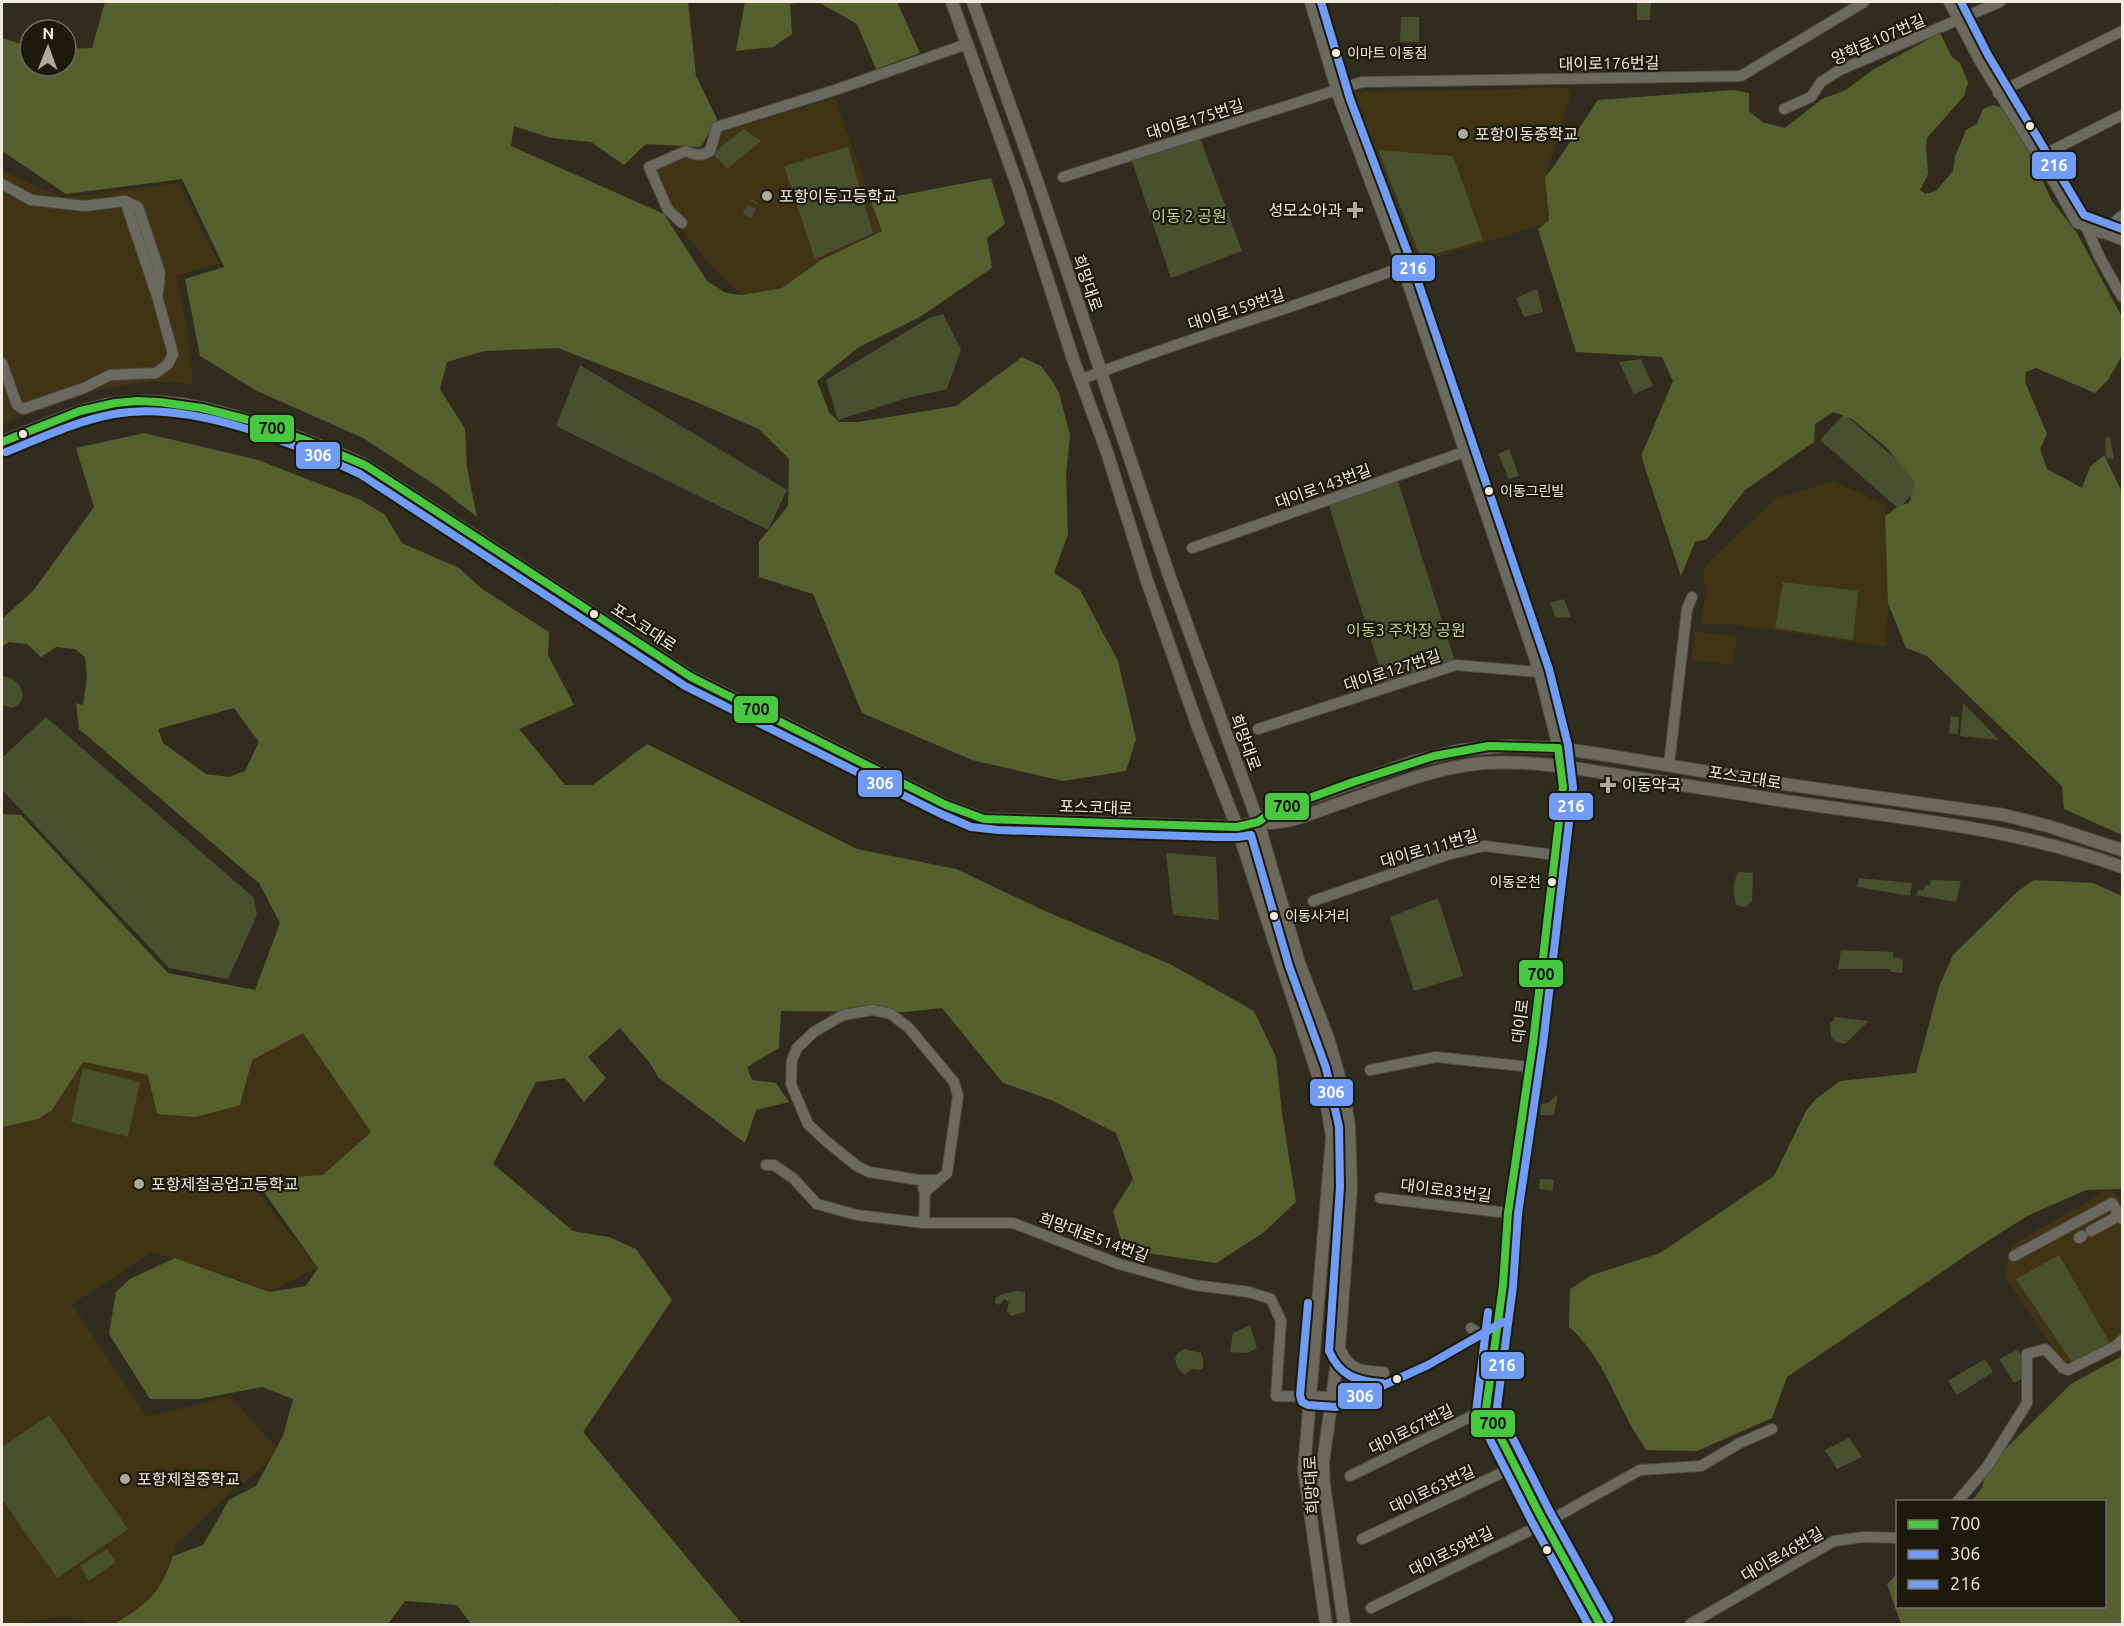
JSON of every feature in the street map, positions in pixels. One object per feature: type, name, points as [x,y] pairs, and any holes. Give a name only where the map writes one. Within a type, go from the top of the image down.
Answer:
[{"type":"main road","name":"희망대로","points":[[952,2],[1019,190],[1147,581],[1236,827],[1326,1100],[1332,1137],[1304,1469],[1326,1624]]},
{"type":"main road","name":"희망대로","points":[[973,2],[1038,184],[1178,600],[1258,822],[1299,963],[1336,1065],[1349,1126],[1351,1187],[1339,1348],[1323,1462],[1324,1485],[1344,1624]]},
{"type":"main road","points":[[1065,336],[1086,329]]},
{"type":"main road","name":"포스코대로","points":[[2,442],[92,408],[122,403],[159,401],[188,404],[228,413],[314,442],[365,465],[691,677],[974,817],[991,820],[1236,827],[1258,822],[1283,823],[1418,778],[1460,767],[1502,763],[1561,768],[1940,822],[2005,833],[2121,867]]},
{"type":"main road","points":[[1102,438],[1121,433]]},
{"type":"main road","name":"포스코대로","points":[[1258,822],[1274,812],[1442,754],[1490,746],[1558,748],[1725,775],[2004,814],[2122,850]]},
{"type":"main road","points":[[1723,791],[1727,784],[1725,775]]},
{"type":"main road","points":[[1339,1348],[1344,1359],[1353,1368],[1366,1372],[1383,1373]]},
{"type":"street","name":"대이로","points":[[1310,2],[1336,90],[1402,267],[1539,672],[1561,768],[1563,784],[1556,855],[1530,1066],[1508,1213],[1503,1285],[1486,1409]]},
{"type":"street","name":"대이로176번길","points":[[1336,90],[1362,82],[1741,76],[1864,2]]},
{"type":"street","points":[[1949,2],[1998,93],[2039,157],[2077,224],[2122,240]]},
{"type":"street","name":"양학로107번길","points":[[1784,109],[1811,97],[1821,81],[1840,70],[2000,2]]},
{"type":"street","points":[[1998,93],[2122,31]]},
{"type":"street","points":[[682,223],[668,210],[649,167],[686,151],[703,155],[710,151],[717,127],[835,90],[967,44]]},
{"type":"street","name":"대이로175번길","points":[[1063,177],[1336,90]]},
{"type":"street","points":[[2039,157],[2122,115]]},
{"type":"street","points":[[2,184],[31,200],[85,206],[125,201],[157,296],[173,354],[168,364],[156,373],[110,375],[94,384],[23,409],[17,405],[2,363]]},
{"type":"street","points":[[2101,233],[2122,216]]},
{"type":"street","points":[[2087,229],[2122,297]]},
{"type":"street","name":"대이로159번길","points":[[1080,380],[1189,340],[1335,293],[1402,267]]},
{"type":"street","name":"대이로143번길","points":[[1192,548],[1464,452]]},
{"type":"street","points":[[1669,765],[1687,609],[1692,597]]},
{"type":"street","name":"대이로127번길","points":[[1258,729],[1455,665],[1539,672]]},
{"type":"street","name":"대이로111번길","points":[[1313,901],[1448,855],[1484,846],[1556,855]]},
{"type":"street","points":[[925,1192],[946,1173],[958,1096],[954,1082],[909,1028],[891,1014],[873,1010],[843,1015],[814,1032],[797,1048],[792,1060],[791,1084],[808,1124],[858,1166],[869,1172],[919,1180],[938,1180]]},
{"type":"street","points":[[1370,1070],[1436,1057],[1458,1061],[1530,1066]]},
{"type":"street","name":"희망대로514번길","points":[[766,1165],[774,1165],[794,1179],[817,1204],[857,1215],[924,1223],[1013,1223],[1119,1264],[1194,1285],[1249,1292],[1271,1299],[1281,1321],[1276,1396],[1333,1397]]},
{"type":"street","points":[[919,1180],[925,1192],[924,1223]]},
{"type":"street","name":"대이로83번길","points":[[1380,1198],[1508,1213]]},
{"type":"street","points":[[2014,1256],[2112,1203],[2121,1217],[2084,1235]]},
{"type":"street","points":[[1471,1328],[1482,1337],[1493,1352]]},
{"type":"street","points":[[1959,1500],[1987,1467],[2027,1403],[2027,1354],[2045,1349],[2062,1368],[2068,1370],[2116,1346],[2122,1340]]},
{"type":"street","points":[[1486,1409],[1600,1624]]},
{"type":"street","name":"대이로67번길","points":[[1350,1476],[1486,1409]]},
{"type":"street","name":"대이로59번길","points":[[1371,1608],[1545,1523],[1640,1470],[1701,1466],[1740,1443],[1772,1429]]},
{"type":"street","name":"대이로63번길","points":[[1362,1539],[1516,1466]]},
{"type":"street","name":"대이로46번길","points":[[1690,1624],[1834,1540],[1864,1537],[1896,1538]]},
{"type":"shaded area","name":"포항이동중학교","points":[[1563,88],[1572,91],[1545,177],[1548,223],[1417,263],[1350,92]]},
{"type":"shaded area","name":"포항이동고등학교","points":[[835,98],[882,231],[821,260],[782,288],[742,295],[707,261],[675,220],[653,168],[686,156],[706,160],[721,132]]},
{"type":"shaded area","points":[[2,171],[63,198],[179,183],[219,264],[176,276],[187,324],[193,384],[152,381],[100,389],[2,424]]},
{"type":"shaded area","points":[[1834,481],[1885,505],[1888,603],[1886,647],[1731,624],[1700,625],[1707,587],[1702,575],[1711,560],[1776,498]]},
{"type":"shaded area","points":[[1695,632],[1737,636],[1732,665],[1691,660]]},
{"type":"shaded area","points":[[303,1033],[371,1132],[323,1175],[291,1177],[259,1194],[318,1268],[269,1292],[152,1252],[72,1304],[147,1417],[230,1396],[280,1452],[217,1505],[177,1544],[164,1580],[145,1605],[114,1624],[89,1624],[77,1618],[64,1616],[2,1624],[2,1127],[39,1119],[52,1110],[83,1062],[148,1075],[252,1060]]},
{"type":"shaded area","points":[[2109,1189],[2122,1199],[2122,1349],[2071,1375],[2004,1275],[2011,1246]]},
{"type":"green space","points":[[105,2],[554,2],[557,4],[560,2],[688,2],[696,76],[717,119],[701,147],[646,144],[624,165],[591,142],[551,138],[514,126],[511,146],[664,214],[707,281],[726,293],[742,295],[782,288],[821,260],[882,231],[871,201],[991,178],[1005,224],[987,238],[992,268],[918,318],[859,347],[817,381],[829,412],[839,422],[858,422],[956,406],[1022,357],[1041,366],[1059,393],[1070,435],[1066,476],[1068,534],[1054,573],[1080,590],[1118,661],[1136,739],[1126,771],[1063,781],[972,760],[862,713],[813,594],[759,577],[759,542],[788,506],[789,459],[759,429],[558,348],[484,351],[447,362],[440,389],[465,429],[467,468],[477,517],[441,489],[363,438],[257,391],[200,356],[185,279],[224,267],[182,179],[66,194],[2,151],[2,38],[18,43],[18,78],[78,78],[78,49],[92,48]]},
{"type":"green space","points":[[745,2],[807,2],[790,4],[792,34],[773,47],[736,51]]},
{"type":"green space","points":[[818,2],[897,2],[920,53],[876,69],[857,24]]},
{"type":"green space","points":[[1637,2],[1651,2],[1650,20],[1637,20]]},
{"type":"green space","points":[[1401,17],[1419,17],[1419,42],[1400,42]]},
{"type":"green space","points":[[1940,33],[1952,57],[1960,63],[1968,83],[1964,96],[1927,138],[1928,174],[1920,190],[1925,194],[1936,191],[1953,171],[1955,157],[1966,130],[1977,124],[1983,109],[1993,105],[2003,108],[2031,156],[2052,201],[2077,233],[2122,317],[2122,356],[2108,380],[2095,393],[2036,368],[2026,372],[2025,382],[2047,434],[2040,449],[2047,469],[2082,488],[2090,467],[2104,455],[2122,492],[2122,835],[2064,809],[2062,786],[1927,656],[1906,648],[1888,603],[1885,516],[1899,506],[1909,503],[1915,482],[1886,447],[1852,419],[1833,412],[1815,424],[1814,442],[1745,490],[1707,539],[1695,542],[1681,576],[1642,454],[1673,381],[1662,357],[1576,352],[1538,229],[1549,220],[1545,177],[1598,100],[1733,90],[1749,93],[1749,111],[1762,122],[1785,128],[1822,99],[1846,90],[1874,69]]},
{"type":"green space","points":[[743,129],[761,141],[727,169],[713,154]]},
{"type":"green space","name":"이동 2 공원","points":[[1198,133],[1242,251],[1171,278],[1130,155]]},
{"type":"green space","points":[[848,147],[873,233],[815,259],[784,166]]},
{"type":"green space","points":[[1378,150],[1453,156],[1483,240],[1421,258]]},
{"type":"green space","points":[[1537,289],[1543,312],[1524,317],[1516,298]]},
{"type":"green space","points":[[943,314],[961,349],[947,389],[904,399],[838,420],[826,380],[929,318]]},
{"type":"green space","points":[[1641,359],[1653,386],[1634,394],[1619,362]]},
{"type":"green space","points":[[580,365],[787,490],[768,530],[556,426]]},
{"type":"green space","points":[[1844,414],[1922,482],[1899,509],[1820,440]]},
{"type":"green space","points":[[144,433],[258,460],[361,500],[385,515],[402,543],[459,568],[482,589],[549,632],[548,655],[574,705],[519,729],[565,785],[593,785],[647,744],[857,849],[956,869],[1045,911],[1172,965],[1254,1011],[1276,1057],[1296,1202],[1263,1233],[1216,1263],[1124,1250],[1113,1211],[1133,1179],[1116,1133],[1051,1100],[1003,1083],[942,1008],[905,1012],[781,1011],[779,1048],[747,1067],[752,1080],[776,1083],[789,1102],[756,1110],[745,1143],[658,1077],[650,1063],[620,1028],[588,1057],[606,1078],[584,1102],[565,1078],[536,1082],[493,1164],[573,1231],[609,1237],[636,1249],[672,1300],[583,1432],[742,1624],[471,1624],[457,1605],[405,1601],[388,1624],[114,1624],[151,1597],[163,1581],[173,1556],[203,1545],[229,1500],[256,1486],[283,1436],[293,1399],[262,1387],[199,1399],[150,1399],[109,1334],[116,1292],[130,1279],[175,1258],[269,1292],[306,1286],[318,1268],[264,1192],[291,1177],[323,1175],[371,1132],[303,1033],[252,1060],[240,1105],[196,1117],[157,1114],[148,1075],[83,1062],[52,1110],[39,1119],[2,1127],[2,814],[21,815],[168,973],[255,990],[280,923],[259,883],[79,729],[76,703],[83,705],[87,678],[85,657],[75,649],[56,647],[41,657],[27,644],[9,642],[2,647],[2,619],[33,591],[94,507],[76,448]],"holes":[[[234,708],[259,742],[245,771],[229,777],[206,774],[163,743],[158,729]]]},
{"type":"green space","points":[[2110,437],[2114,459],[2106,458],[2105,438]]},
{"type":"green space","points":[[1509,449],[1519,476],[1509,479],[1498,454]]},
{"type":"green space","name":"이동3 주차장 공원","points":[[1396,475],[1456,665],[1386,688],[1327,499]]},
{"type":"green space","points":[[1783,582],[1858,591],[1853,640],[1775,628]]},
{"type":"green space","points":[[1564,599],[1571,617],[1556,618],[1550,603]]},
{"type":"green space","points":[[2,676],[14,680],[23,694],[22,699],[12,708],[2,705]]},
{"type":"green space","points":[[1963,703],[1999,740],[1960,736]]},
{"type":"green space","points":[[1951,716],[1959,717],[1958,734],[1949,733]]},
{"type":"green space","points":[[46,717],[254,898],[257,915],[228,979],[169,968],[2,790],[2,758]]},
{"type":"green space","points":[[1166,853],[1216,857],[1219,920],[1173,915]]},
{"type":"green space","points":[[1739,872],[1753,873],[1752,901],[1746,907],[1736,905],[1735,901],[1734,884]]},
{"type":"green space","points":[[1859,878],[1912,883],[1910,896],[1857,887]]},
{"type":"green space","points":[[1931,880],[1961,881],[1956,902],[1916,895],[1918,890],[1924,890],[1925,885],[1930,885]]},
{"type":"green space","points":[[2034,880],[2093,883],[2122,896],[2122,1191],[2121,1189],[2086,1190],[2027,1216],[1983,1244],[1787,1377],[1772,1418],[1697,1451],[1646,1450],[1595,1358],[1579,1336],[1569,1327],[1570,1289],[1592,1275],[1660,1253],[1774,1176],[1806,1111],[1816,1099],[1840,1081],[1916,1073],[1939,987],[1953,955],[2018,891]]},
{"type":"green space","points":[[1438,898],[1463,976],[1414,991],[1390,917]]},
{"type":"green space","points":[[1841,950],[1893,952],[1893,957],[1903,959],[1902,973],[1891,972],[1890,969],[1838,969]]},
{"type":"green space","points":[[1835,1017],[1869,1021],[1845,1044],[1836,1042],[1831,1037],[1830,1024]]},
{"type":"green space","points":[[83,1068],[140,1082],[128,1137],[71,1122]]},
{"type":"green space","points":[[1558,1094],[1554,1115],[1540,1115],[1541,1104],[1548,1103]]},
{"type":"green space","points":[[1540,1179],[1554,1180],[1553,1191],[1539,1189]]},
{"type":"green space","points":[[2059,1255],[2111,1345],[2073,1364],[2016,1279]]},
{"type":"green space","points":[[1017,1291],[1025,1292],[1025,1312],[1011,1316],[1007,1311],[1009,1302],[1004,1299],[1000,1305],[995,1303],[995,1298]]},
{"type":"green space","points":[[1250,1325],[1257,1348],[1247,1353],[1230,1352],[1233,1333]]},
{"type":"green space","points":[[1184,1349],[1201,1353],[1203,1368],[1192,1369],[1185,1375],[1177,1367],[1175,1359]]},
{"type":"green space","points":[[2017,1350],[2022,1359],[2022,1379],[2014,1383],[1999,1359]]},
{"type":"green space","points":[[2122,1356],[2122,1624],[1901,1624],[1887,1584],[1896,1575],[1896,1608],[2106,1608],[2106,1500],[1973,1500],[1982,1488],[1987,1467],[2071,1384]]},
{"type":"green space","points":[[1985,1359],[1993,1372],[1957,1395],[1948,1381]]},
{"type":"green space","points":[[49,1415],[128,1529],[57,1578],[2,1499],[2,1447]]},
{"type":"green space","points":[[1849,1438],[1862,1457],[1837,1469],[1825,1450]]},
{"type":"green space","points":[[107,1549],[116,1562],[89,1581],[80,1566]]},
{"type":"tunnel","points":[[747,216],[754,201]]},
{"type":"transit line","name":"216","points":[[1321,2],[1350,99],[1412,264],[1549,669],[1568,745],[1573,788],[1543,1044],[1518,1214],[1513,1286],[1497,1407],[1549,1510],[1609,1619]]},
{"type":"transit line","name":"216","points":[[1961,2],[1988,55],[2084,215],[2122,229]]},
{"type":"transit line","name":"700","points":[[2,442],[80,411],[115,403],[137,401],[202,408],[245,419],[305,440],[365,465],[691,677],[946,805],[984,819],[1237,827],[1258,822],[1274,811],[1353,782],[1434,756],[1489,746],[1558,748]]},
{"type":"transit line","name":"306","points":[[6,452],[72,425],[114,414],[144,411],[176,413],[208,418],[240,427],[303,449],[360,474],[685,686],[971,827],[998,830],[1216,837],[1251,835],[1289,966],[1326,1068],[1339,1127],[1340,1187],[1329,1351],[1338,1366],[1350,1376],[1364,1381],[1382,1383]]},
{"type":"transit line","name":"700","points":[[1558,748],[1563,787],[1533,1043],[1508,1213],[1503,1285],[1486,1409],[1540,1515],[1600,1624]]},
{"type":"transit line","name":"306","points":[[1308,1303],[1300,1395],[1302,1402],[1308,1405],[1336,1407],[1428,1365],[1503,1322]]},
{"type":"transit line","name":"306","points":[[1488,1312],[1476,1412],[1531,1520],[1588,1624]]},
{"type":"place","name":"이마트 이동점","points":[[1336,53]]},
{"type":"place","name":"포항이동중학교","points":[[1463,134]]},
{"type":"place","name":"포항이동고등학교","points":[[767,196]]},
{"type":"place","name":"성모소아과","points":[[1355,210]]},
{"type":"place","name":"이동그린빌","points":[[1489,491]]},
{"type":"place","name":"이동약국","points":[[1608,785]]},
{"type":"place","name":"이동온천","points":[[1552,882]]},
{"type":"place","name":"이동사거리","points":[[1274,916]]},
{"type":"place","name":"포항제철공업고등학교","points":[[139,1184]]},
{"type":"place","name":"포항제철중학교","points":[[125,1479]]}]
